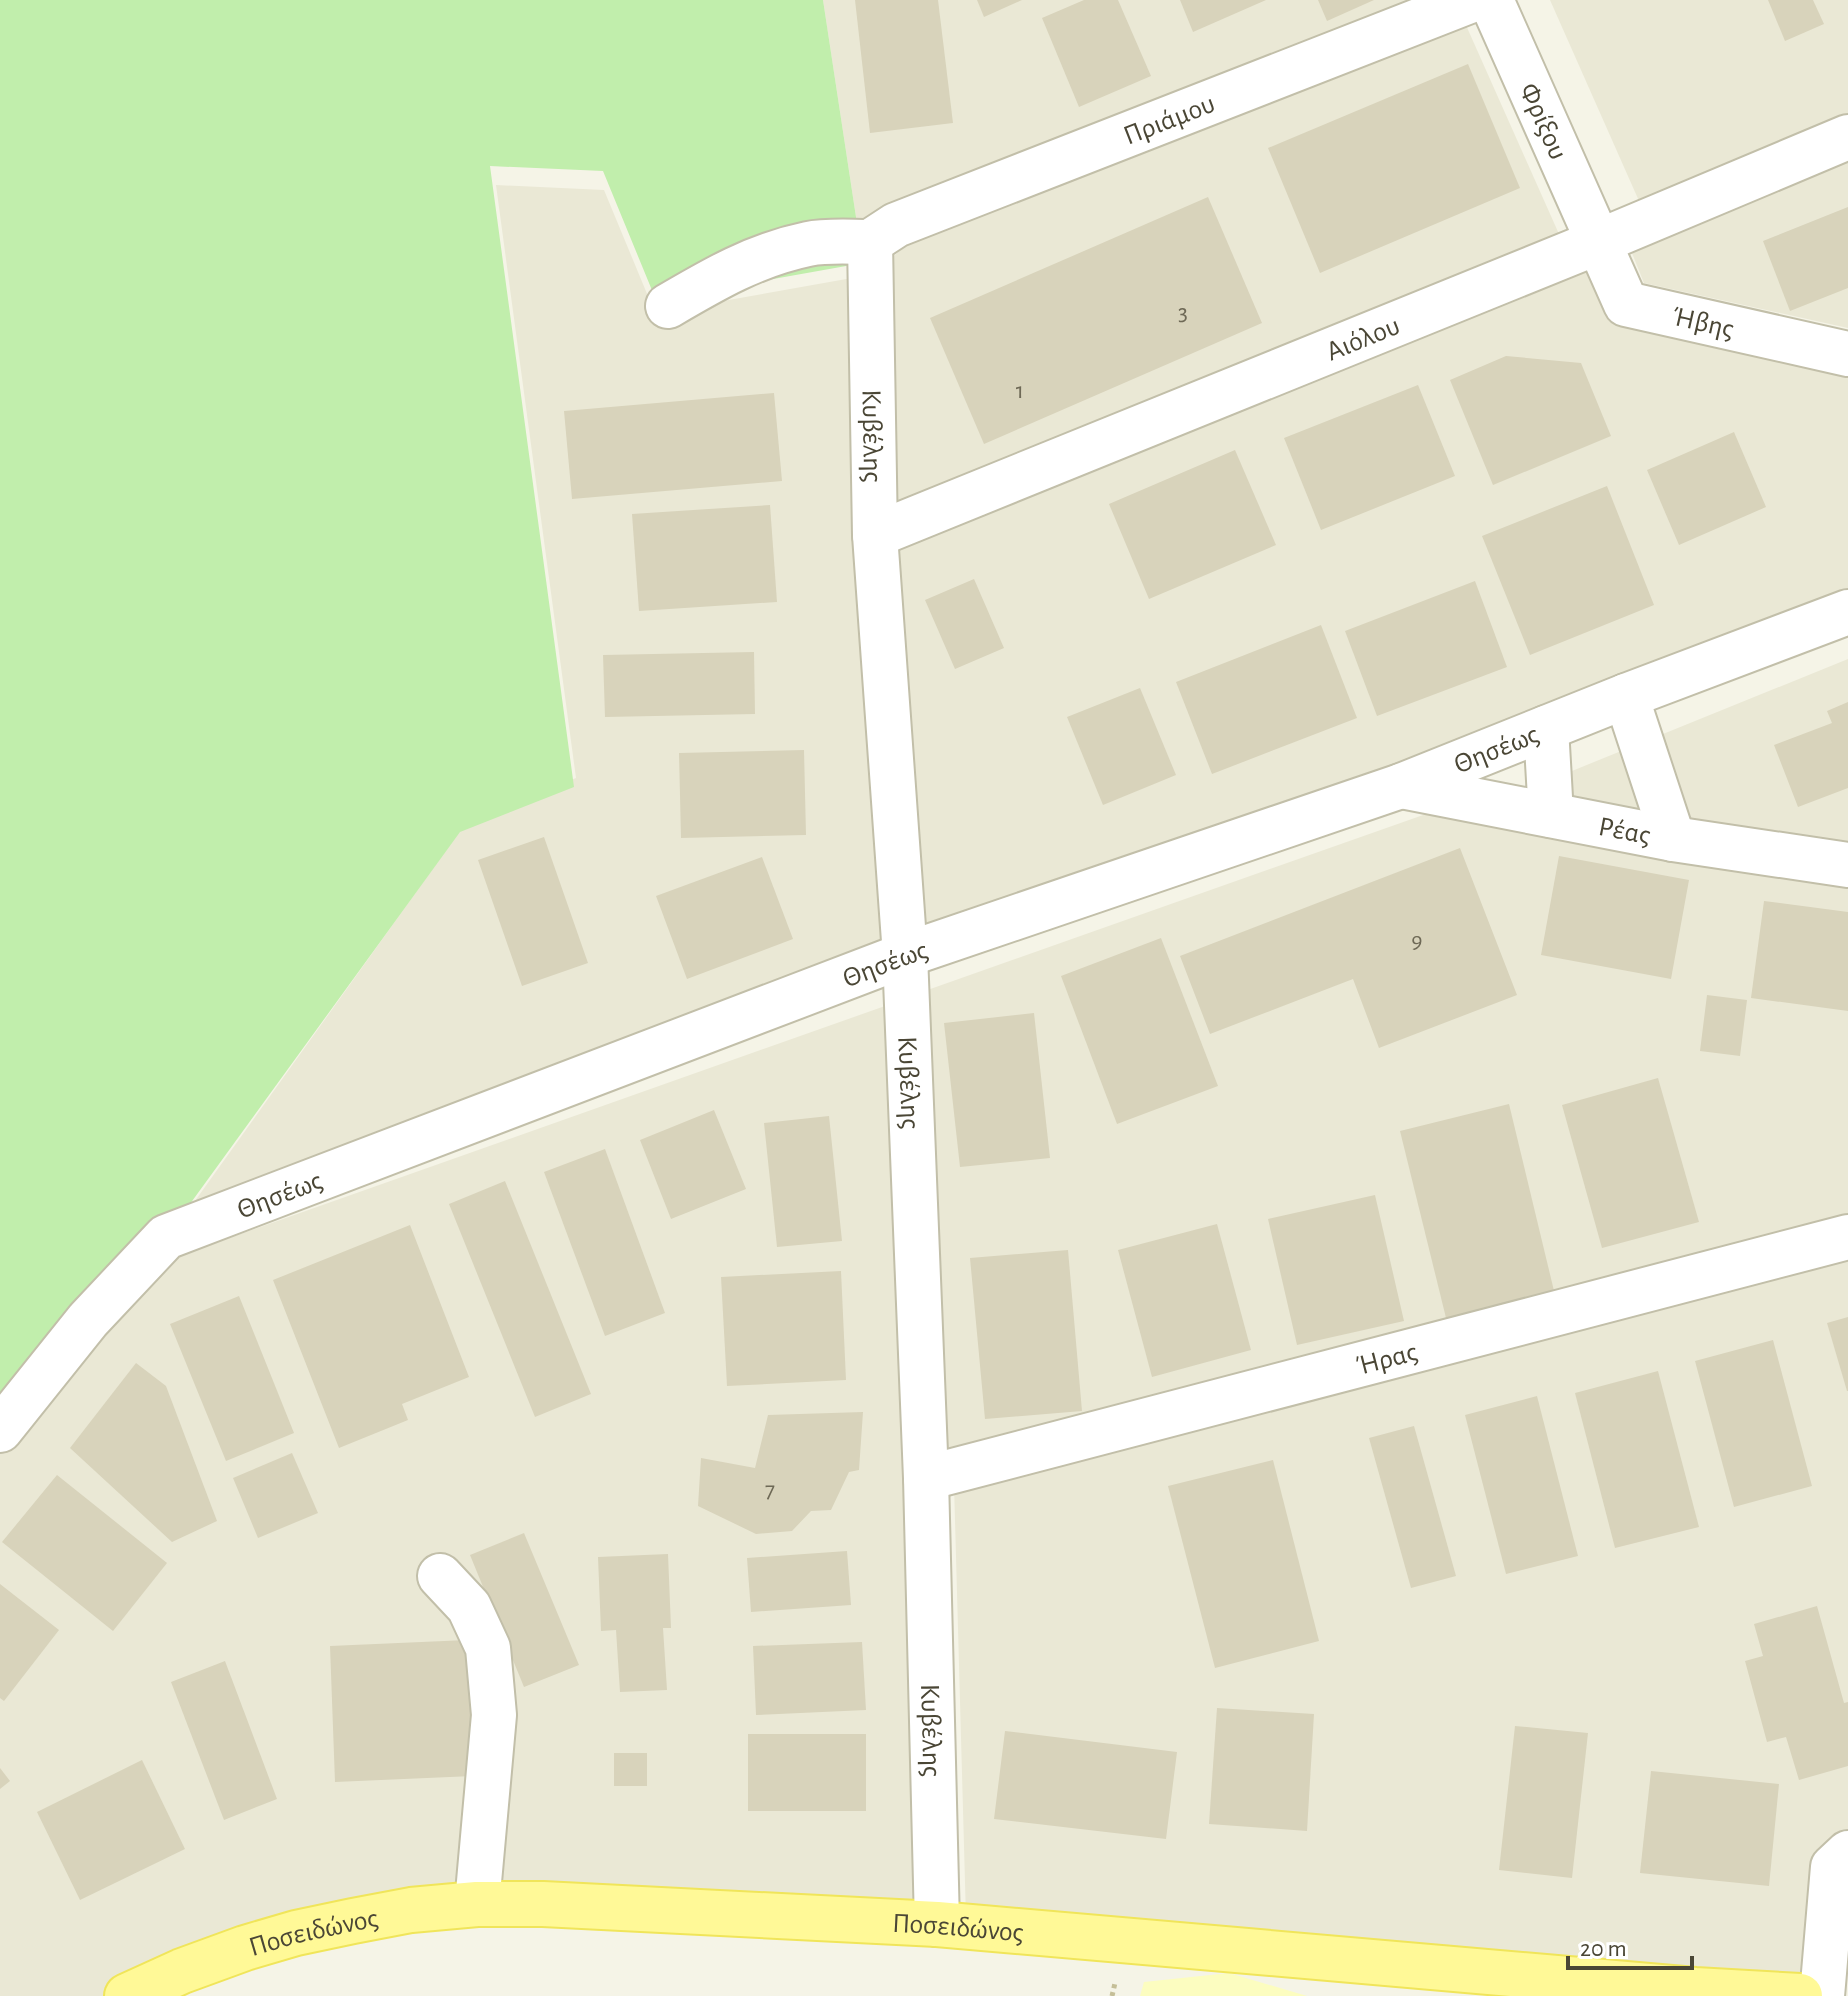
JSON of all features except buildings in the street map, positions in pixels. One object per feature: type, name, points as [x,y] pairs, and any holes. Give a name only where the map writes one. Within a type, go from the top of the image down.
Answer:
[{"type":"main road","name":"Ποσειδώνος","points":[[127,1996],[195,1966],[296,1933],[411,1910],[477,1904],[558,1905],[937,1924],[1695,1990],[1800,1996]]},
{"type":"street","name":"Πριάμου","points":[[870,242],[896,225],[1472,0]]},
{"type":"street","name":"Φρίξου","points":[[1491,0],[1598,242]]},
{"type":"street","name":"Αιόλου","points":[[875,535],[1598,242],[1848,137]]},
{"type":"street","points":[[668,306],[755,259],[811,243],[870,242]]},
{"type":"street","name":"Κυβέλης","points":[[870,242],[875,535],[905,955],[926,1478],[937,1924]]},
{"type":"street","name":"Ήβης","points":[[1598,242],[1626,304],[1848,354]]},
{"type":"street","name":"Θησέως","points":[[0,1430],[88,1320],[166,1237],[905,955],[1401,786],[1848,612]]},
{"type":"street","points":[[1626,696],[1673,839]]},
{"type":"street","points":[[1546,728],[1551,815]]},
{"type":"street","name":"Ρέας","points":[[1401,786],[1673,839],[1848,865]]},
{"type":"street","name":"Ήρας","points":[[926,1478],[1848,1237]]},
{"type":"street","points":[[440,1576],[469,1607],[488,1648],[494,1715],[477,1904]]},
{"type":"street","points":[[1822,1996],[1833,1867],[1848,1853]]},
{"type":"shaded area","points":[[0,0],[823,0],[863,263],[656,300],[603,171],[490,166],[574,787],[460,832],[166,1237],[0,1430]]},
{"type":"shaded area","points":[[823,0],[1473,0],[897,236],[863,263]]},
{"type":"shaded area","points":[[1550,0],[1848,0],[1848,123],[1643,210]]},
{"type":"shaded area","points":[[1461,14],[1563,243],[893,518],[885,263],[917,237]]},
{"type":"shaded area","points":[[1848,145],[1848,328],[1644,283],[1626,238]]},
{"type":"shaded area","points":[[496,185],[604,190],[655,313],[852,278],[889,973],[177,1226],[467,821],[576,778]]},
{"type":"shaded area","points":[[1592,255],[1612,295],[1848,349],[1848,625],[1425,797],[925,973],[896,540]]},
{"type":"shaded area","points":[[1848,659],[1848,854],[1493,803]]},
{"type":"shaded area","points":[[1426,814],[1848,875],[1848,1228],[942,1466],[919,993]]},
{"type":"shaded area","points":[[885,1006],[909,1482],[921,1923],[534,1899],[113,1996],[0,1996],[0,1438],[156,1264]]},
{"type":"shaded area","points":[[1848,1249],[1848,1859],[1832,1988],[966,1918],[954,1484]]},
{"type":"sand","points":[[1229,1973],[1307,1996],[1140,1996],[1144,1982]]}]
